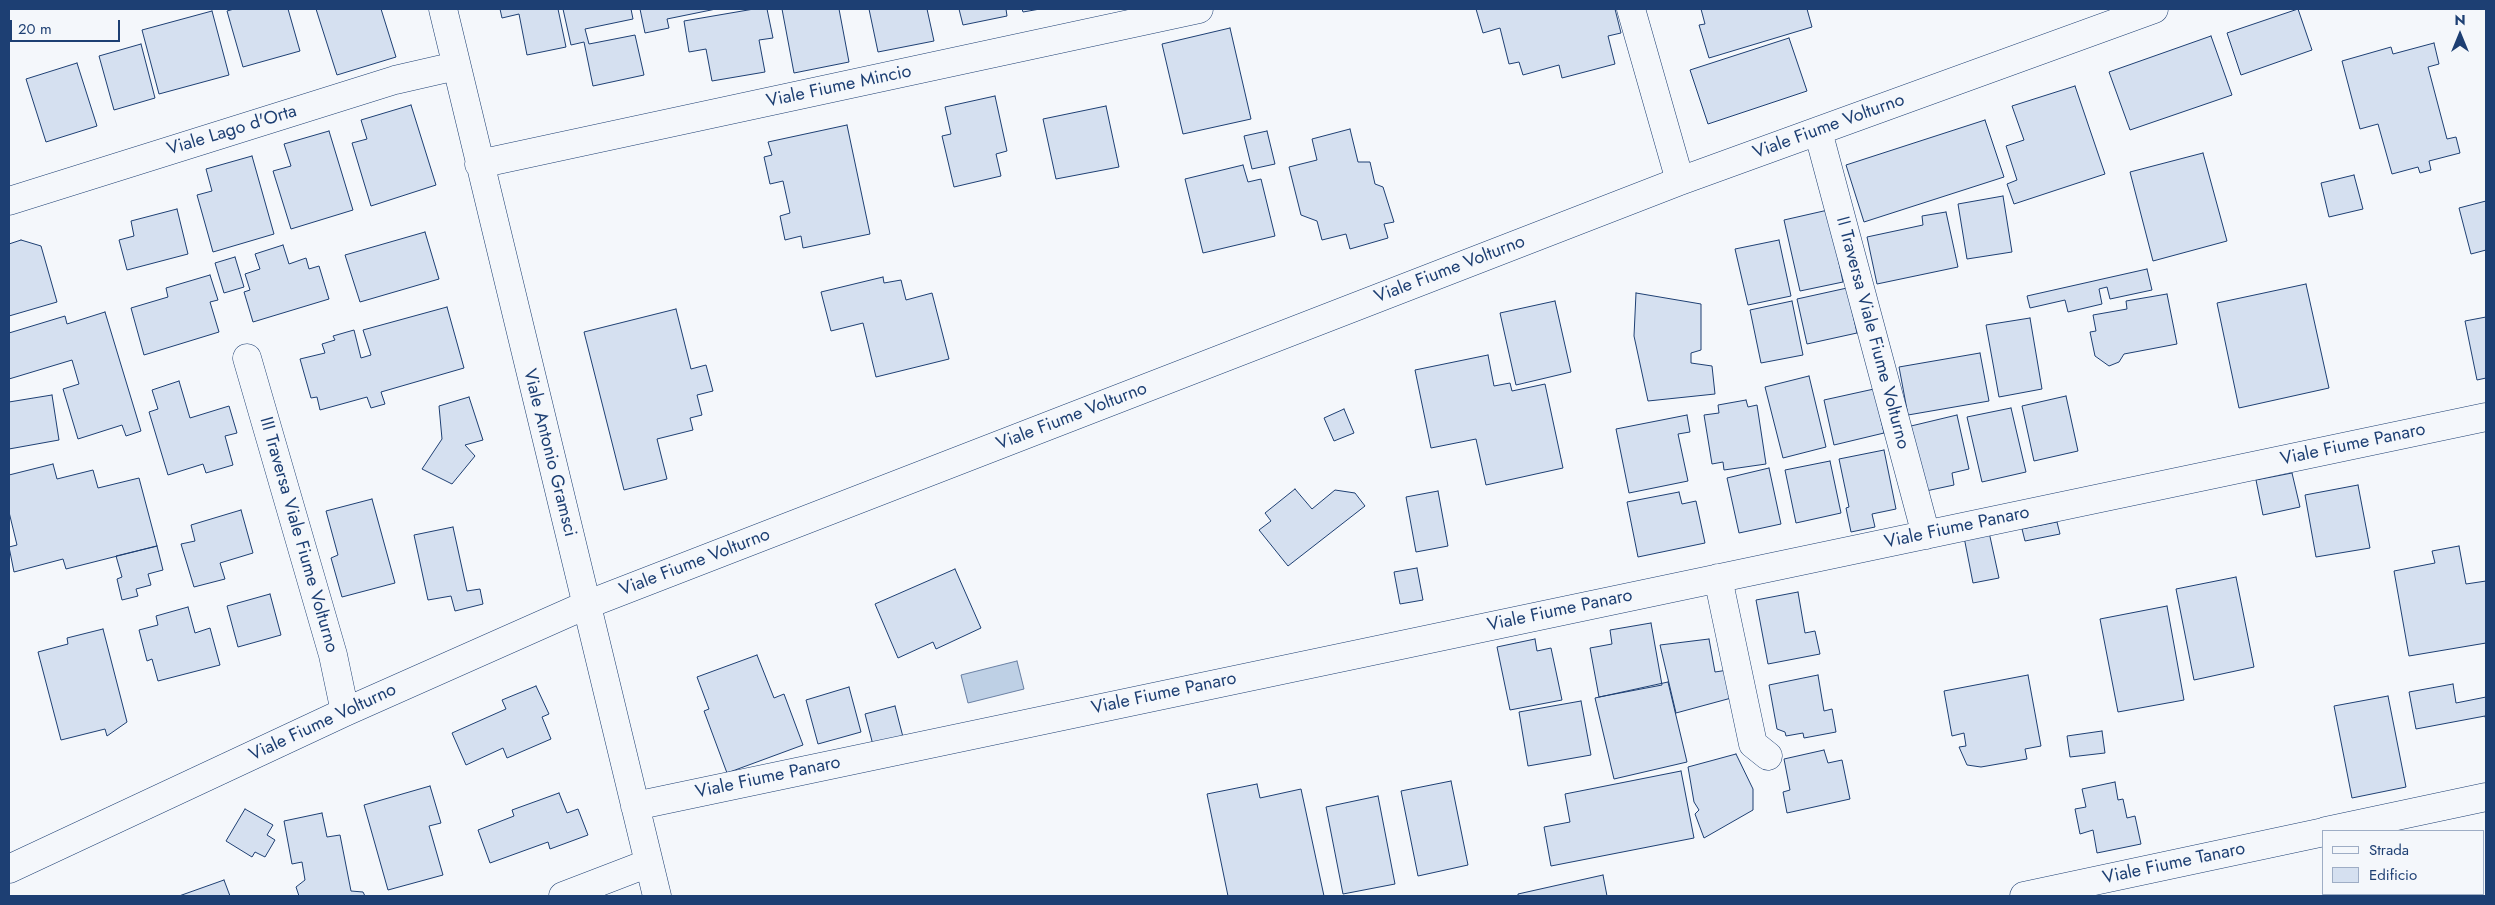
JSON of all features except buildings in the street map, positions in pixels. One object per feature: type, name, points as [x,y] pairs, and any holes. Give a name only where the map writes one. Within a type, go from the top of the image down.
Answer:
[{"type":"street","name":"Viale Antonio Gramsci","points":[[443,9],[657,896]]},
{"type":"street","name":"Viale Fiume Mincio","points":[[479,164],[1199,9]]},
{"type":"street","points":[[1631,9],[1680,181]]},
{"type":"street","name":"Viale Fiume Volturno","points":[[9,869],[345,712],[586,605],[1680,181],[2154,9]]},
{"type":"street","name":"Viale Lago d'Orta","points":[[9,201],[395,80],[456,66]]},
{"type":"street","name":"II Traversa Viale Fiume Volturno","points":[[1818,131],[1926,535]]},
{"type":"street","name":"III Traversa Viale Fiume Volturno","points":[[247,358],[333,655],[345,712]]},
{"type":"street","name":"Viale Fiume Panaro","points":[[635,806],[2486,417]]},
{"type":"street","points":[[1718,578],[1753,744],[1768,756]]},
{"type":"street","name":"Viale Fiume Tanaro","points":[[2334,830],[2486,797]]},
{"type":"street","name":"Viale Fiume Tanaro","points":[[2024,896],[2322,833]]},
{"type":"street","points":[[563,896],[649,863]]},
{"type":"water","points":[[1017,661],[1024,689],[968,703],[961,675]]}]
